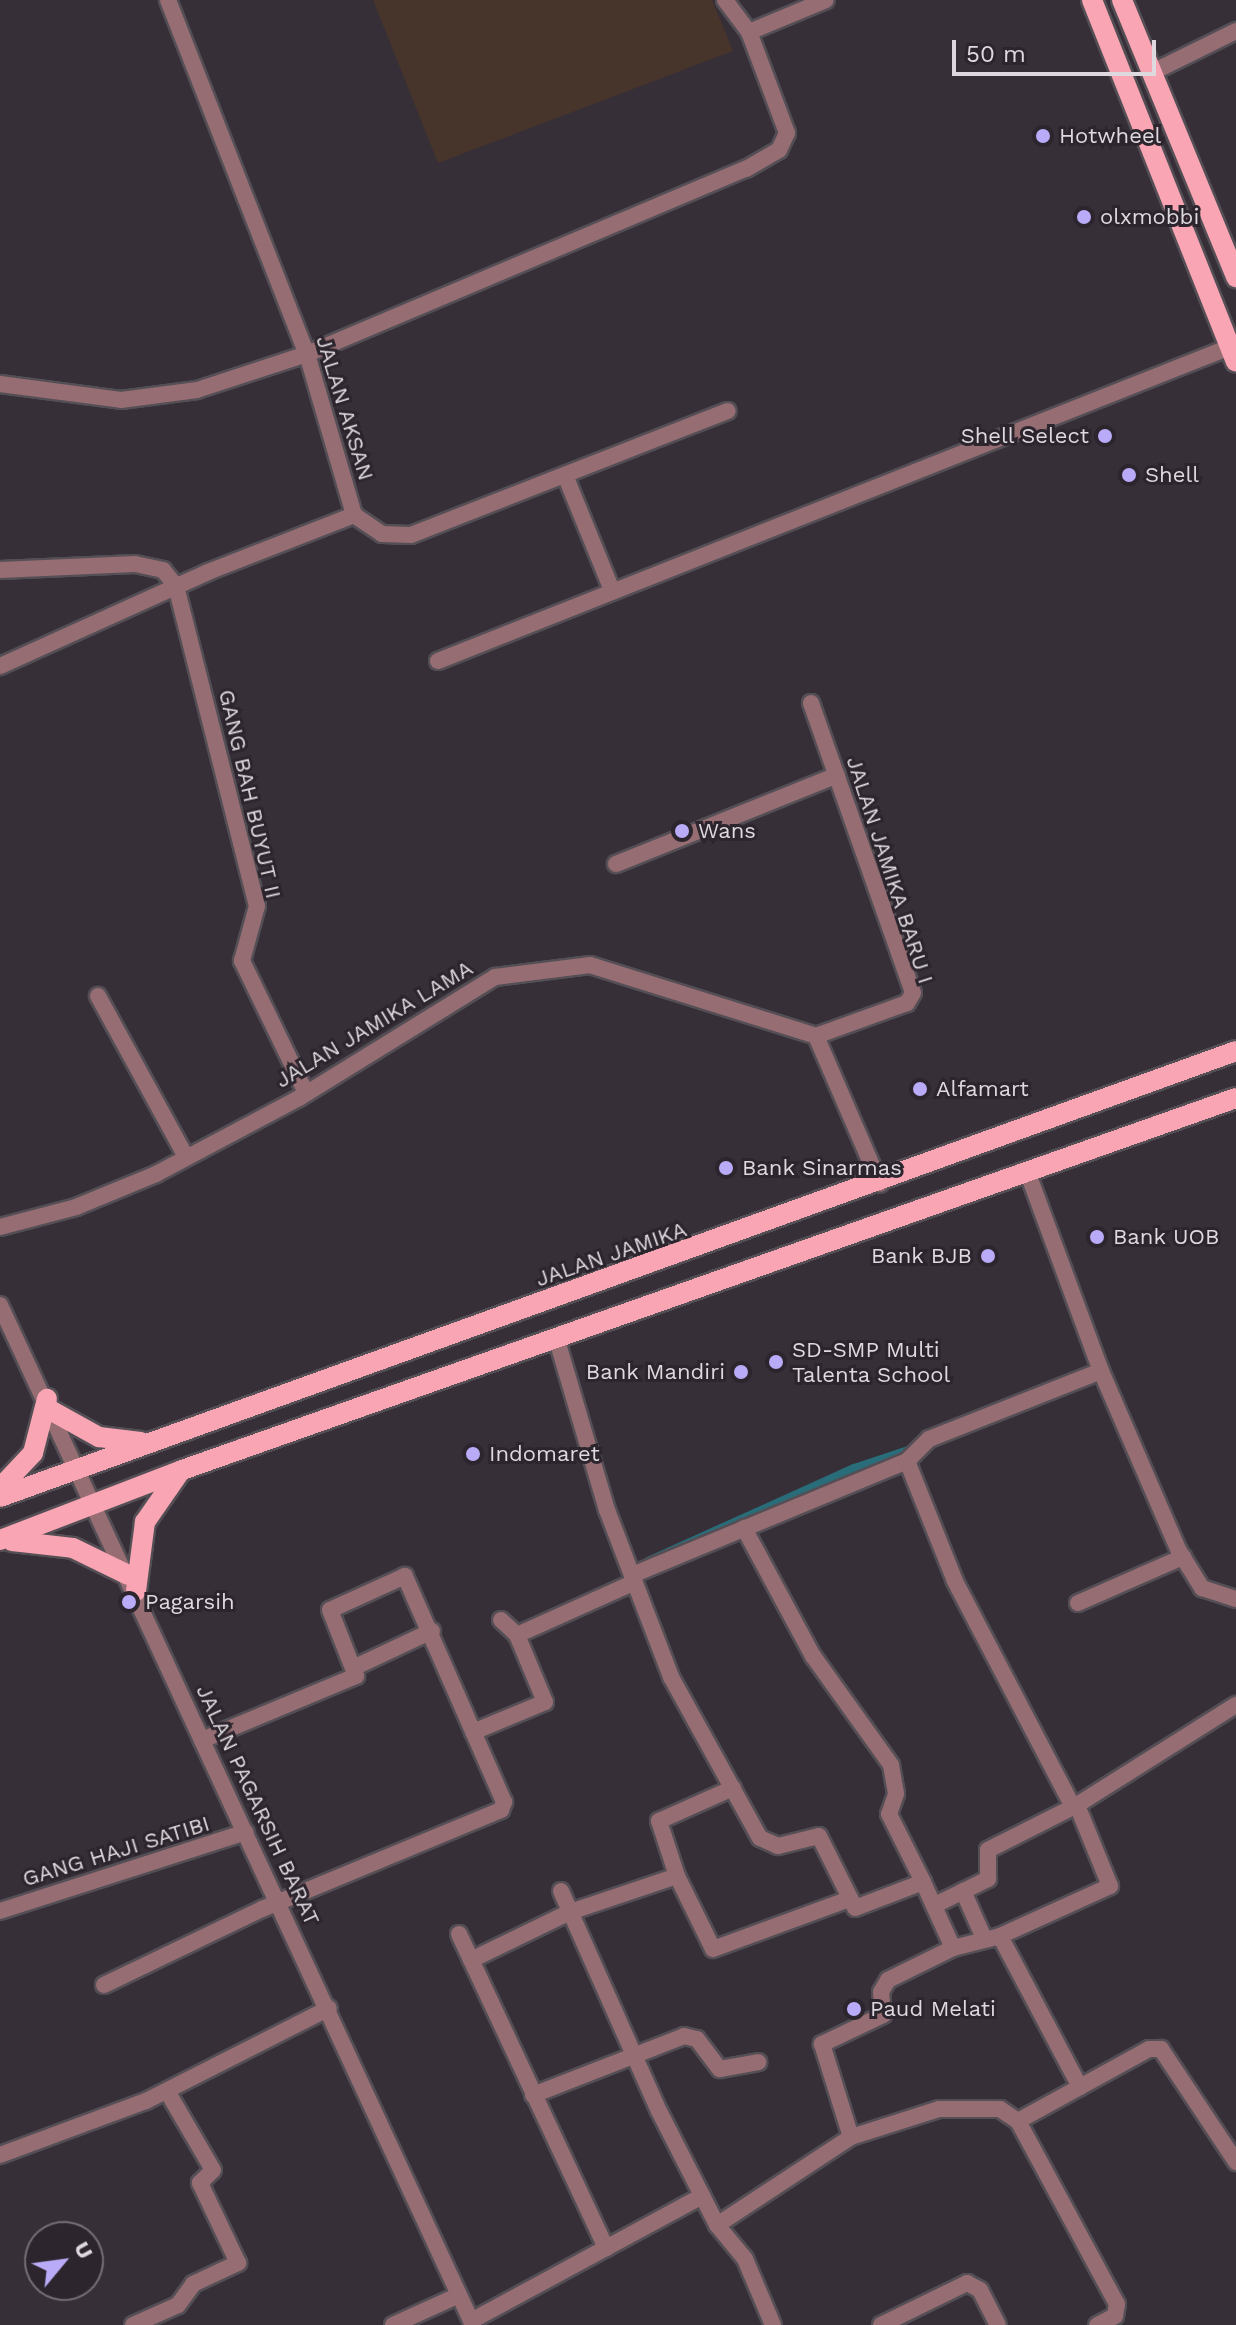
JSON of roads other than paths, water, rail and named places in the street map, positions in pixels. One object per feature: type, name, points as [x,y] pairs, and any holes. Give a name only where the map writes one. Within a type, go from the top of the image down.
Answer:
[{"type":"main road","points":[[1092,0],[1234,351]]},
{"type":"main road","points":[[1122,0],[1236,277]]},
{"type":"main road","name":"JALAN JAMIKA","points":[[0,1497],[880,1184],[1236,1051]]},
{"type":"main road","points":[[0,1542],[182,1470],[1236,1098]]},
{"type":"main road","points":[[0,1488],[33,1453],[49,1405],[99,1437],[152,1441]]},
{"type":"main road","points":[[0,1542],[60,1545],[132,1583],[145,1522],[182,1470]]},
{"type":"street","name":"JALAN AKSAN","points":[[0,666],[176,586],[354,515],[307,354],[168,0]]},
{"type":"street","points":[[0,384],[121,400],[163,397],[307,354],[779,150],[787,133],[784,120],[749,32],[725,0]]},
{"type":"street","points":[[749,32],[826,0]]},
{"type":"street","points":[[1151,73],[1236,31]]},
{"type":"street","points":[[438,661],[547,621],[611,588],[1234,351]]},
{"type":"street","points":[[354,515],[382,534],[411,535],[728,411]]},
{"type":"street","points":[[565,475],[611,588]]},
{"type":"street","points":[[0,570],[135,564],[163,570],[176,586]]},
{"type":"street","name":"GANG BAH BUYUT II","points":[[176,586],[257,906],[242,961],[306,1093]]},
{"type":"street","name":"JALAN JAMIKA BARU I","points":[[811,703],[913,993],[907,1003],[816,1036]]},
{"type":"street","points":[[616,864],[837,775]]},
{"type":"street","name":"JALAN JAMIKA LAMA","points":[[0,1227],[76,1207],[186,1157],[306,1093],[495,977],[590,965],[816,1036]]},
{"type":"street","points":[[98,996],[186,1157]]},
{"type":"street","points":[[816,1036],[880,1184]]},
{"type":"street","points":[[1027,1171],[1101,1371],[1183,1557],[1202,1588],[1236,1599]]},
{"type":"street","name":"JALAN PAGARSIH BARAT","points":[[0,1305],[80,1468],[202,1740],[329,2008],[472,2323]]},
{"type":"street","points":[[556,1337],[607,1510],[677,1690],[733,1788],[770,1844],[819,1836],[850,1899],[861,1909],[923,1882]]},
{"type":"street","points":[[517,1635],[744,1528],[907,1461],[929,1439],[1101,1371]]},
{"type":"street","points":[[851,2137],[822,2044],[883,2015],[881,1992],[888,1980],[953,1948],[991,1936],[1110,1886],[1074,1805],[955,1581],[907,1461]]},
{"type":"street","points":[[744,1528],[813,1656],[891,1765],[896,1794],[889,1814],[937,1904],[953,1948]]},
{"type":"street","points":[[1078,1603],[1183,1557]]},
{"type":"street","points":[[104,1985],[280,1903],[501,1810],[503,1795],[405,1576],[332,1607],[356,1676],[202,1740]]},
{"type":"street","points":[[473,1732],[545,1702],[517,1635],[501,1620]]},
{"type":"street","points":[[355,1667],[432,1631]]},
{"type":"street","points":[[937,1904],[988,1879],[984,1852],[1074,1805],[1236,1705]]},
{"type":"street","points":[[733,1788],[659,1821],[677,1876],[713,1949],[850,1899]]},
{"type":"street","name":"GANG HAJI SATIBI","points":[[0,1911],[246,1832]]},
{"type":"street","points":[[471,1960],[570,1912],[677,1876]]},
{"type":"street","points":[[561,1891],[597,1960],[631,2052],[717,2225],[745,2259],[773,2325]]},
{"type":"street","points":[[963,1891],[1080,2087]]},
{"type":"street","points":[[459,1934],[606,2248]]},
{"type":"street","points":[[0,2155],[167,2091],[329,2008]]},
{"type":"street","points":[[533,2095],[631,2052],[684,2036],[697,2039],[720,2069],[758,2062]]},
{"type":"street","points":[[1018,2121],[1149,2049],[1161,2049],[1236,2162]]},
{"type":"street","points":[[133,2325],[178,2305],[193,2284],[238,2263],[200,2183],[213,2170],[167,2091]]},
{"type":"street","points":[[717,2225],[851,2137],[939,2109],[1000,2109],[1018,2121],[1117,2304],[1115,2316],[1097,2325]]},
{"type":"street","points":[[472,2323],[702,2196]]},
{"type":"street","points":[[881,2325],[967,2283],[980,2290],[998,2325]]},
{"type":"street","points":[[393,2325],[459,2295]]},
{"type":"waterway","points":[[648,1561],[854,1468],[908,1450]]},
{"type":"place","name":"Hotwheel","points":[[1043,136]]},
{"type":"place","name":"olxmobbi","points":[[1084,217]]},
{"type":"place","name":"Shell Select","points":[[1105,436]]},
{"type":"place","name":"Shell","points":[[1129,475]]},
{"type":"place","name":"Wans","points":[[682,831]]},
{"type":"place","name":"Alfamart","points":[[920,1089]]},
{"type":"place","name":"Bank Sinarmas","points":[[726,1168]]},
{"type":"place","name":"Bank UOB","points":[[1097,1237]]},
{"type":"place","name":"Bank BJB","points":[[988,1256]]},
{"type":"place","name":"SD-SMP Multi Talenta School","points":[[776,1362]]},
{"type":"place","name":"Bank Mandiri","points":[[741,1372]]},
{"type":"place","name":"Indomaret","points":[[473,1454]]},
{"type":"place","name":"Pagarsih","points":[[129,1602]]},
{"type":"place","name":"Paud Melati","points":[[854,2009]]}]
